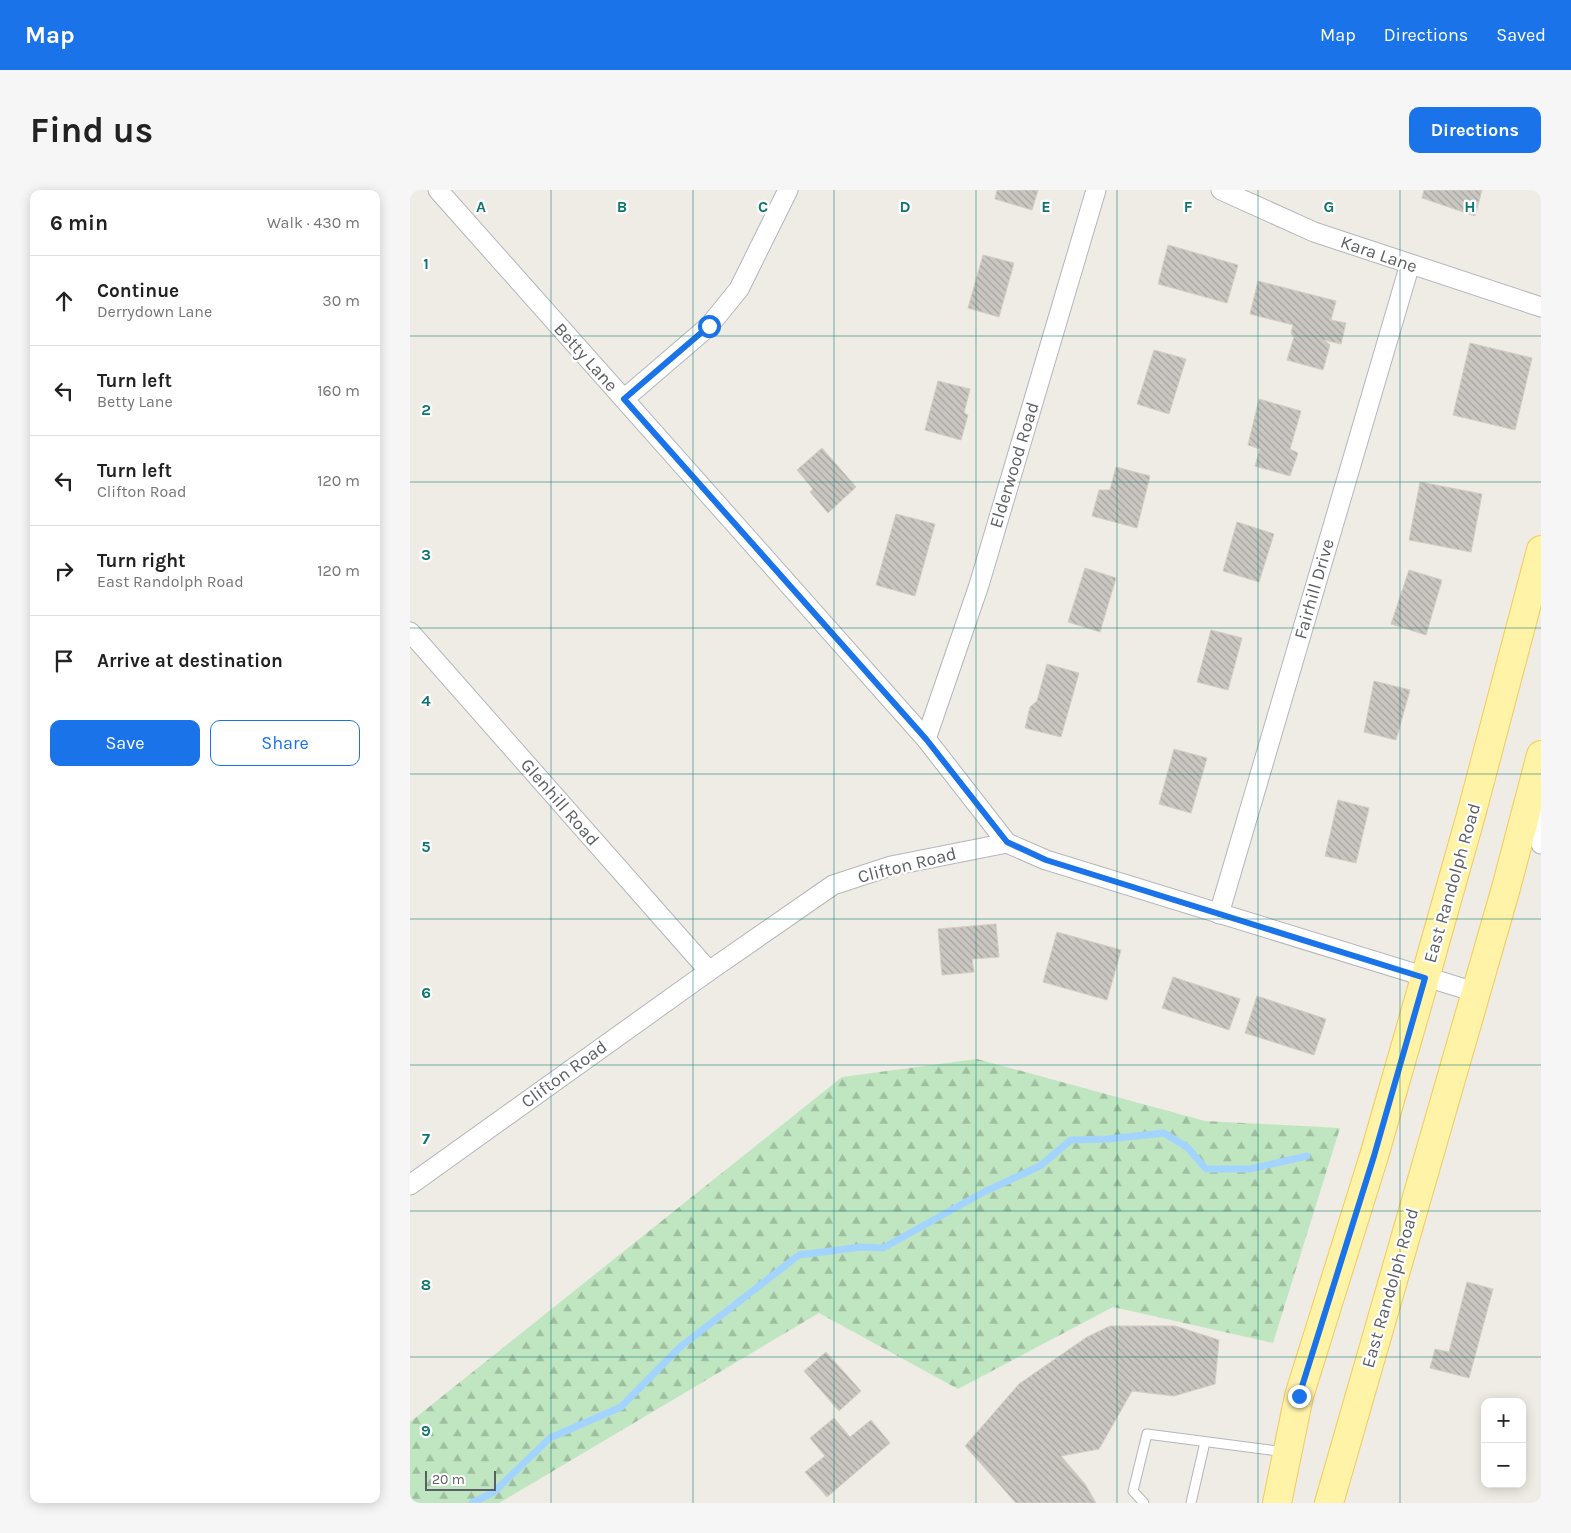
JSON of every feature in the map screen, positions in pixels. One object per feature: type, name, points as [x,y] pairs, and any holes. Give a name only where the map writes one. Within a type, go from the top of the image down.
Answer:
[{"type":"main road","name":"East Randolph Road","points":[[1277,1503],[1299,1396],[1374,1156],[1425,978],[1541,550]]},
{"type":"main road","name":"East Randolph Road","points":[[1329,1503],[1541,755]]},
{"type":"street","name":"Betty Lane","points":[[438,190],[926,739],[1007,842]]},
{"type":"street","points":[[624,399],[709,326],[739,289],[788,190]]},
{"type":"street","name":"Elderwood Road","points":[[926,739],[979,585],[1096,190]]},
{"type":"street","name":"Kara Lane","points":[[1221,190],[1314,232],[1541,307]]},
{"type":"street","name":"Fairhill Drive","points":[[1219,914],[1410,264]]},
{"type":"street","name":"Glenhill Road","points":[[410,632],[709,971]]},
{"type":"street","points":[[1529,801],[1541,844]]},
{"type":"street","points":[[1007,842],[1046,860],[1475,992]]},
{"type":"street","name":"Clifton Road","points":[[410,1185],[709,971],[833,885],[891,866],[1007,842]]},
{"type":"lane","points":[[1144,1503],[1133,1491],[1147,1434],[1288,1452]]},
{"type":"lane","points":[[1191,1503],[1205,1442]]},
{"type":"green space","points":[[977,1059],[1205,1121],[1340,1128],[1273,1343],[1113,1307],[958,1389],[819,1313],[499,1503],[410,1503],[410,1422],[842,1077]]},
{"type":"building","points":[[997,190],[1038,190],[1032,210],[995,199]]},
{"type":"building","points":[[1424,190],[1482,190],[1475,216],[1422,198]]},
{"type":"building","points":[[1168,245],[1238,265],[1227,303],[1158,284]]},
{"type":"building","points":[[983,255],[1014,263],[999,317],[968,308]]},
{"type":"building","points":[[1258,281],[1336,301],[1331,320],[1346,323],[1341,344],[1324,340],[1330,345],[1323,370],[1287,360],[1294,337],[1291,333],[1293,325],[1250,314]]},
{"type":"building","points":[[1470,343],[1532,358],[1515,430],[1453,415]]},
{"type":"building","points":[[1154,350],[1186,359],[1169,414],[1137,404]]},
{"type":"building","points":[[938,381],[970,389],[964,413],[968,415],[961,440],[925,430]]},
{"type":"building","points":[[1259,399],[1301,411],[1290,449],[1298,453],[1290,476],[1255,466],[1260,449],[1248,445]]},
{"type":"building","points":[[822,448],[856,487],[828,513],[810,492],[813,489],[797,470]]},
{"type":"building","points":[[1116,467],[1150,476],[1137,528],[1092,516],[1099,490],[1110,490]]},
{"type":"building","points":[[1420,482],[1482,494],[1471,552],[1409,540]]},
{"type":"building","points":[[896,514],[935,524],[915,596],[876,585]]},
{"type":"building","points":[[1237,522],[1274,534],[1259,582],[1223,571]]},
{"type":"building","points":[[1085,568],[1116,578],[1100,632],[1068,622]]},
{"type":"building","points":[[1409,570],[1442,580],[1426,635],[1391,624]]},
{"type":"building","points":[[1211,630],[1242,638],[1228,690],[1197,682]]},
{"type":"building","points":[[1047,664],[1079,673],[1061,737],[1025,728],[1030,707],[1037,701]]},
{"type":"building","points":[[1374,681],[1410,690],[1396,740],[1364,732]]},
{"type":"building","points":[[1174,749],[1207,758],[1191,813],[1159,804]]},
{"type":"building","points":[[1338,800],[1369,808],[1356,863],[1325,856]]},
{"type":"building","points":[[996,924],[999,957],[972,959],[974,972],[942,975],[938,929]]},
{"type":"building","points":[[1057,932],[1121,950],[1107,1000],[1043,982]]},
{"type":"building","points":[[1173,977],[1240,999],[1229,1030],[1162,1008]]},
{"type":"building","points":[[1257,996],[1326,1019],[1314,1055],[1245,1033]]},
{"type":"building","points":[[1467,1282],[1493,1289],[1469,1378],[1430,1368],[1435,1349],[1449,1352]]},
{"type":"building","points":[[1110,1326],[1175,1326],[1219,1340],[1215,1384],[1174,1396],[1132,1391],[1099,1449],[1061,1456],[1085,1484],[1096,1503],[1016,1503],[965,1446],[1019,1384],[1087,1337]]},
{"type":"building","points":[[826,1352],[861,1391],[839,1411],[804,1371]]},
{"type":"building","points":[[834,1418],[850,1437],[871,1420],[890,1443],[827,1497],[805,1472],[825,1456],[810,1438]]},
{"type":"waterway","points":[[472,1503],[494,1492],[550,1438],[621,1407],[679,1348],[799,1255],[862,1247],[883,1248],[984,1192],[1040,1166],[1071,1140],[1108,1139],[1164,1133],[1187,1147],[1206,1169],[1250,1169],[1307,1156]]},
{"type":"route","points":[[709,326],[624,399],[926,739],[1007,842],[1046,860],[1425,978],[1374,1156],[1299,1396]]}]
